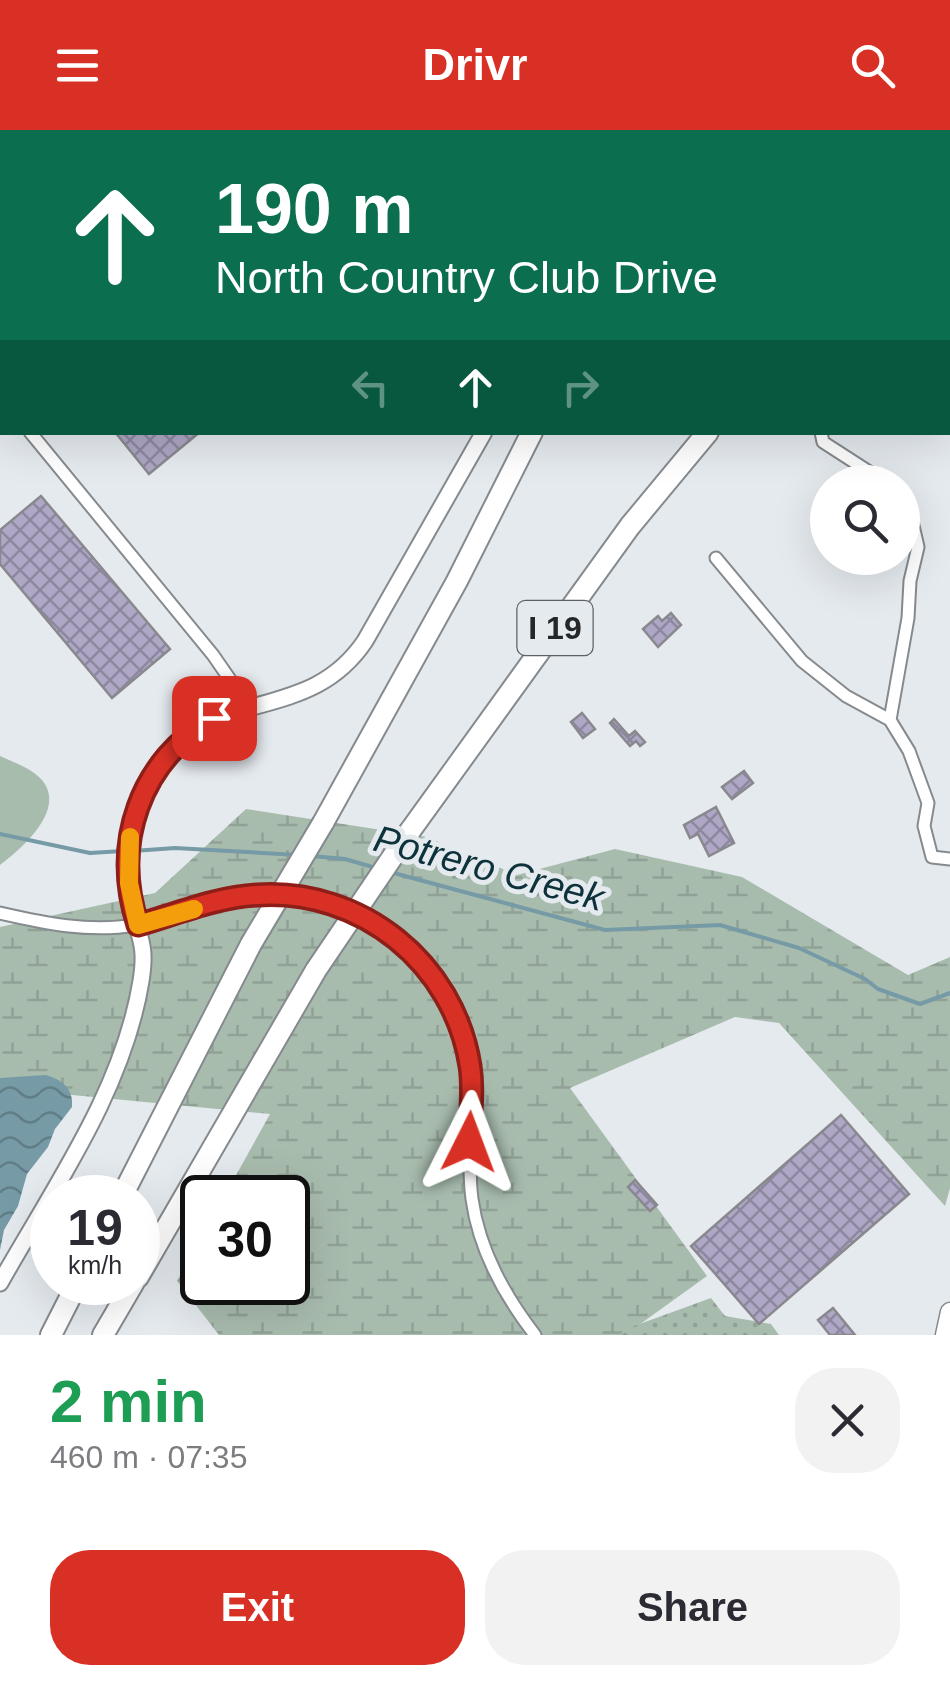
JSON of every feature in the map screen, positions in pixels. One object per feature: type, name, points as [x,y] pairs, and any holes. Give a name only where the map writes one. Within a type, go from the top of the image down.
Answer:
[{"type":"highway","points":[[133,1175],[251,944],[457,581],[530,435]]},
{"type":"highway","name":"I 19","points":[[160,1239],[316,970],[410,830],[630,526],[706,435]]},
{"type":"highway","points":[[51,1335],[66,1305]]},
{"type":"highway","name":"I 19","points":[[104,1335],[121,1305]]},
{"type":"main road","points":[[945,1335],[950,1312]]},
{"type":"street","points":[[32,435],[213,655],[232,682],[241,708]]},
{"type":"street","points":[[0,1283],[104,1096],[126,1046],[142,976],[144,939],[129,883],[131,829],[142,792],[172,749],[199,727],[241,708],[311,690],[347,665],[365,641],[482,435]]},
{"type":"street","points":[[822,435],[824,442],[859,465]]},
{"type":"street","points":[[716,558],[802,661],[846,696],[890,720],[910,752],[928,803],[924,826],[932,857],[950,859]]},
{"type":"street","points":[[890,720],[908,618],[911,575]]},
{"type":"street","points":[[0,912],[72,927],[138,925],[252,895],[287,895],[325,902],[366,917],[395,937],[420,960],[447,998],[464,1041],[472,1087],[469,1173],[480,1232],[502,1288],[535,1335]]},
{"type":"green space","points":[[0,756],[42,780],[49,804],[38,828],[0,865]]},
{"type":"green space","points":[[246,809],[427,837],[517,875],[615,849],[742,877],[908,975],[950,957],[950,1188],[945,1206],[779,1023],[735,1017],[570,1088],[707,1276],[625,1335],[219,1335],[196,1305],[310,1305],[310,1175],[236,1175],[270,1114],[0,1088],[0,927],[155,893]]},
{"type":"green space","points":[[711,1298],[725,1316],[771,1324],[779,1335],[621,1335],[623,1330]]},
{"type":"water","points":[[45,1075],[66,1086],[72,1107],[27,1174],[0,1250],[0,1078]]},
{"type":"building","points":[[117,435],[196,435],[149,474]]},
{"type":"building","points":[[41,496],[170,649],[112,698],[0,564],[0,530]]},
{"type":"building","points":[[671,613],[681,625],[658,647],[643,629],[658,616],[662,621]]},
{"type":"building","points":[[582,713],[595,729],[583,738],[571,722]]},
{"type":"building","points":[[614,719],[629,736],[635,731],[645,742],[640,746],[636,741],[630,746],[610,723]]},
{"type":"building","points":[[744,771],[753,783],[732,799],[722,787]]},
{"type":"building","points":[[716,807],[734,843],[709,856],[698,834],[690,838],[684,825]]},
{"type":"building","points":[[841,1115],[909,1194],[759,1324],[691,1246]]},
{"type":"building","points":[[635,1180],[657,1205],[650,1211],[628,1187]]},
{"type":"building","points":[[833,1308],[855,1335],[830,1335],[818,1320]]},
{"type":"waterway","name":"Potrero Creek","points":[[0,834],[90,853],[123,851]]},
{"type":"waterway","name":"Potrero Creek","points":[[133,851],[175,848],[298,855]]},
{"type":"waterway","name":"Potrero Creek","points":[[312,856],[345,859],[376,868]]},
{"type":"waterway","name":"Potrero Creek","points":[[390,872],[605,930],[720,925],[799,948],[878,989],[920,1004],[950,993]]},
{"type":"slow traffic","points":[[130,837],[129,883],[138,925],[194,909]]},
{"type":"route","points":[[214,718],[184,738],[160,762],[136,808],[128,864],[138,925],[235,898],[269,894],[325,902],[366,917],[386,930],[435,979],[457,1020],[470,1064],[469,1142]]}]
